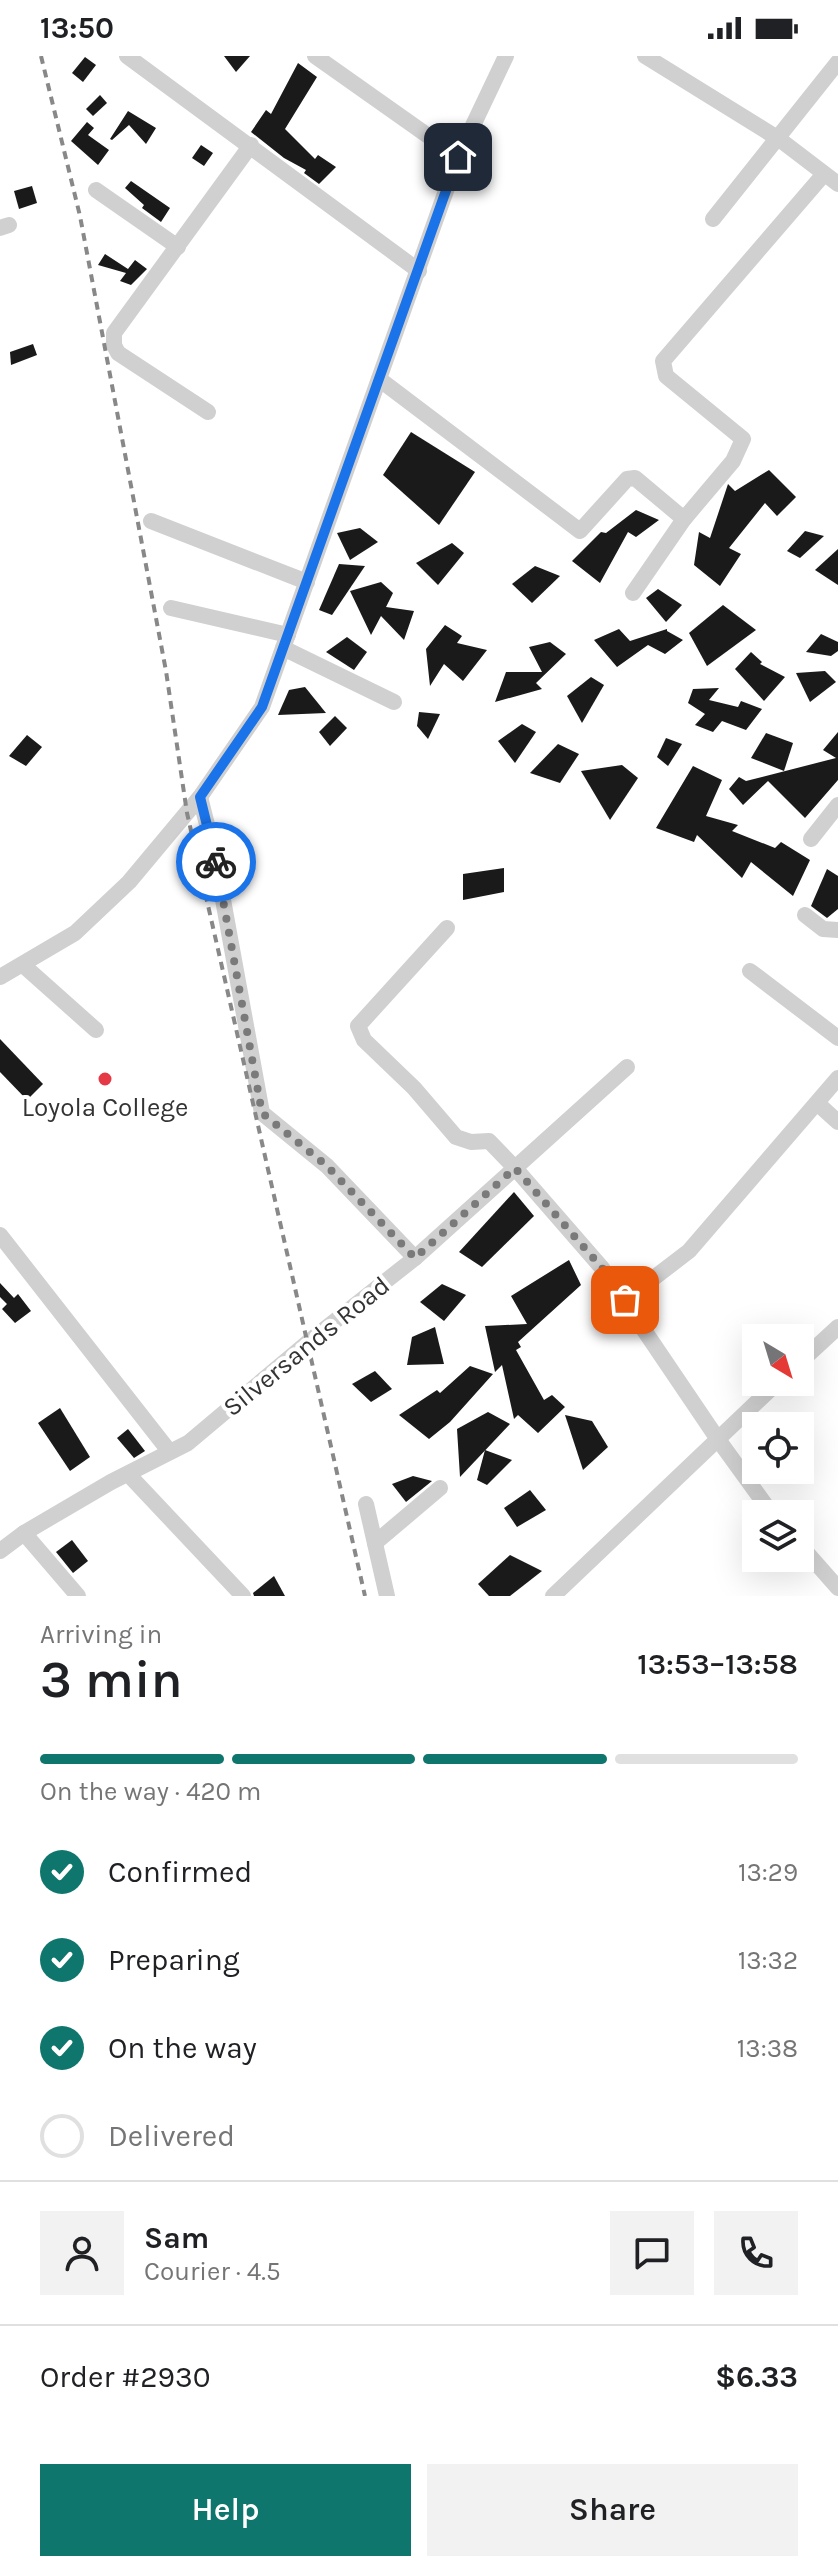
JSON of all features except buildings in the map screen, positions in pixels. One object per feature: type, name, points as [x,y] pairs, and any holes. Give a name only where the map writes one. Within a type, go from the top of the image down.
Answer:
[{"type":"street","points":[[127,56],[419,271]]},
{"type":"street","points":[[315,56],[458,157]]},
{"type":"street","points":[[0,977],[75,933],[129,882],[200,797],[262,707],[458,157],[506,56]]},
{"type":"street","points":[[633,593],[684,519],[733,461],[743,439],[666,376],[663,361],[831,179],[779,139],[645,56]]},
{"type":"street","points":[[713,219],[838,62]]},
{"type":"street","points":[[208,412],[118,353],[114,345],[117,328],[251,145]]},
{"type":"street","points":[[96,190],[178,247]]},
{"type":"street","points":[[379,379],[580,531],[627,479],[635,478],[684,519]]},
{"type":"street","points":[[151,521],[307,582]]},
{"type":"street","points":[[171,608],[286,641],[394,702]]},
{"type":"street","points":[[200,797],[215,856],[262,1113],[327,1166],[415,1258]]},
{"type":"street","points":[[811,839],[838,805]]},
{"type":"street","points":[[805,915],[823,929],[838,930]]},
{"type":"street","points":[[447,928],[358,1026],[364,1040],[414,1088],[456,1137],[471,1142],[489,1141],[602,1268],[762,1500]]},
{"type":"street","points":[[23,965],[96,1030]]},
{"type":"street","points":[[750,971],[838,1038]]},
{"type":"street","name":"Silversands Road","points":[[0,1551],[24,1533],[188,1443],[415,1258],[627,1067]]},
{"type":"street","points":[[625,1300],[689,1251],[838,1078]]},
{"type":"street","points":[[817,1103],[838,1122]]},
{"type":"street","points":[[0,1235],[169,1451]]},
{"type":"street","points":[[814,1349],[838,1327]]},
{"type":"street","points":[[553,1596],[763,1396]]},
{"type":"street","points":[[128,1474],[243,1596]]},
{"type":"street","points":[[375,1543],[440,1488]]},
{"type":"street","points":[[366,1504],[387,1596]]},
{"type":"street","points":[[24,1533],[78,1596]]},
{"type":"street","points":[[814,1561],[838,1588]]},
{"type":"railway","points":[[41,56],[80,216],[166,671],[187,813],[365,1596]]},
{"type":"way so far","points":[[216,862],[262,1113],[327,1166],[415,1258],[515,1168],[602,1268],[625,1300]]},
{"type":"place","name":"Loyola College","points":[[105,1079]]},
{"type":"route","points":[[216,862],[200,797],[262,707],[458,157]]}]
